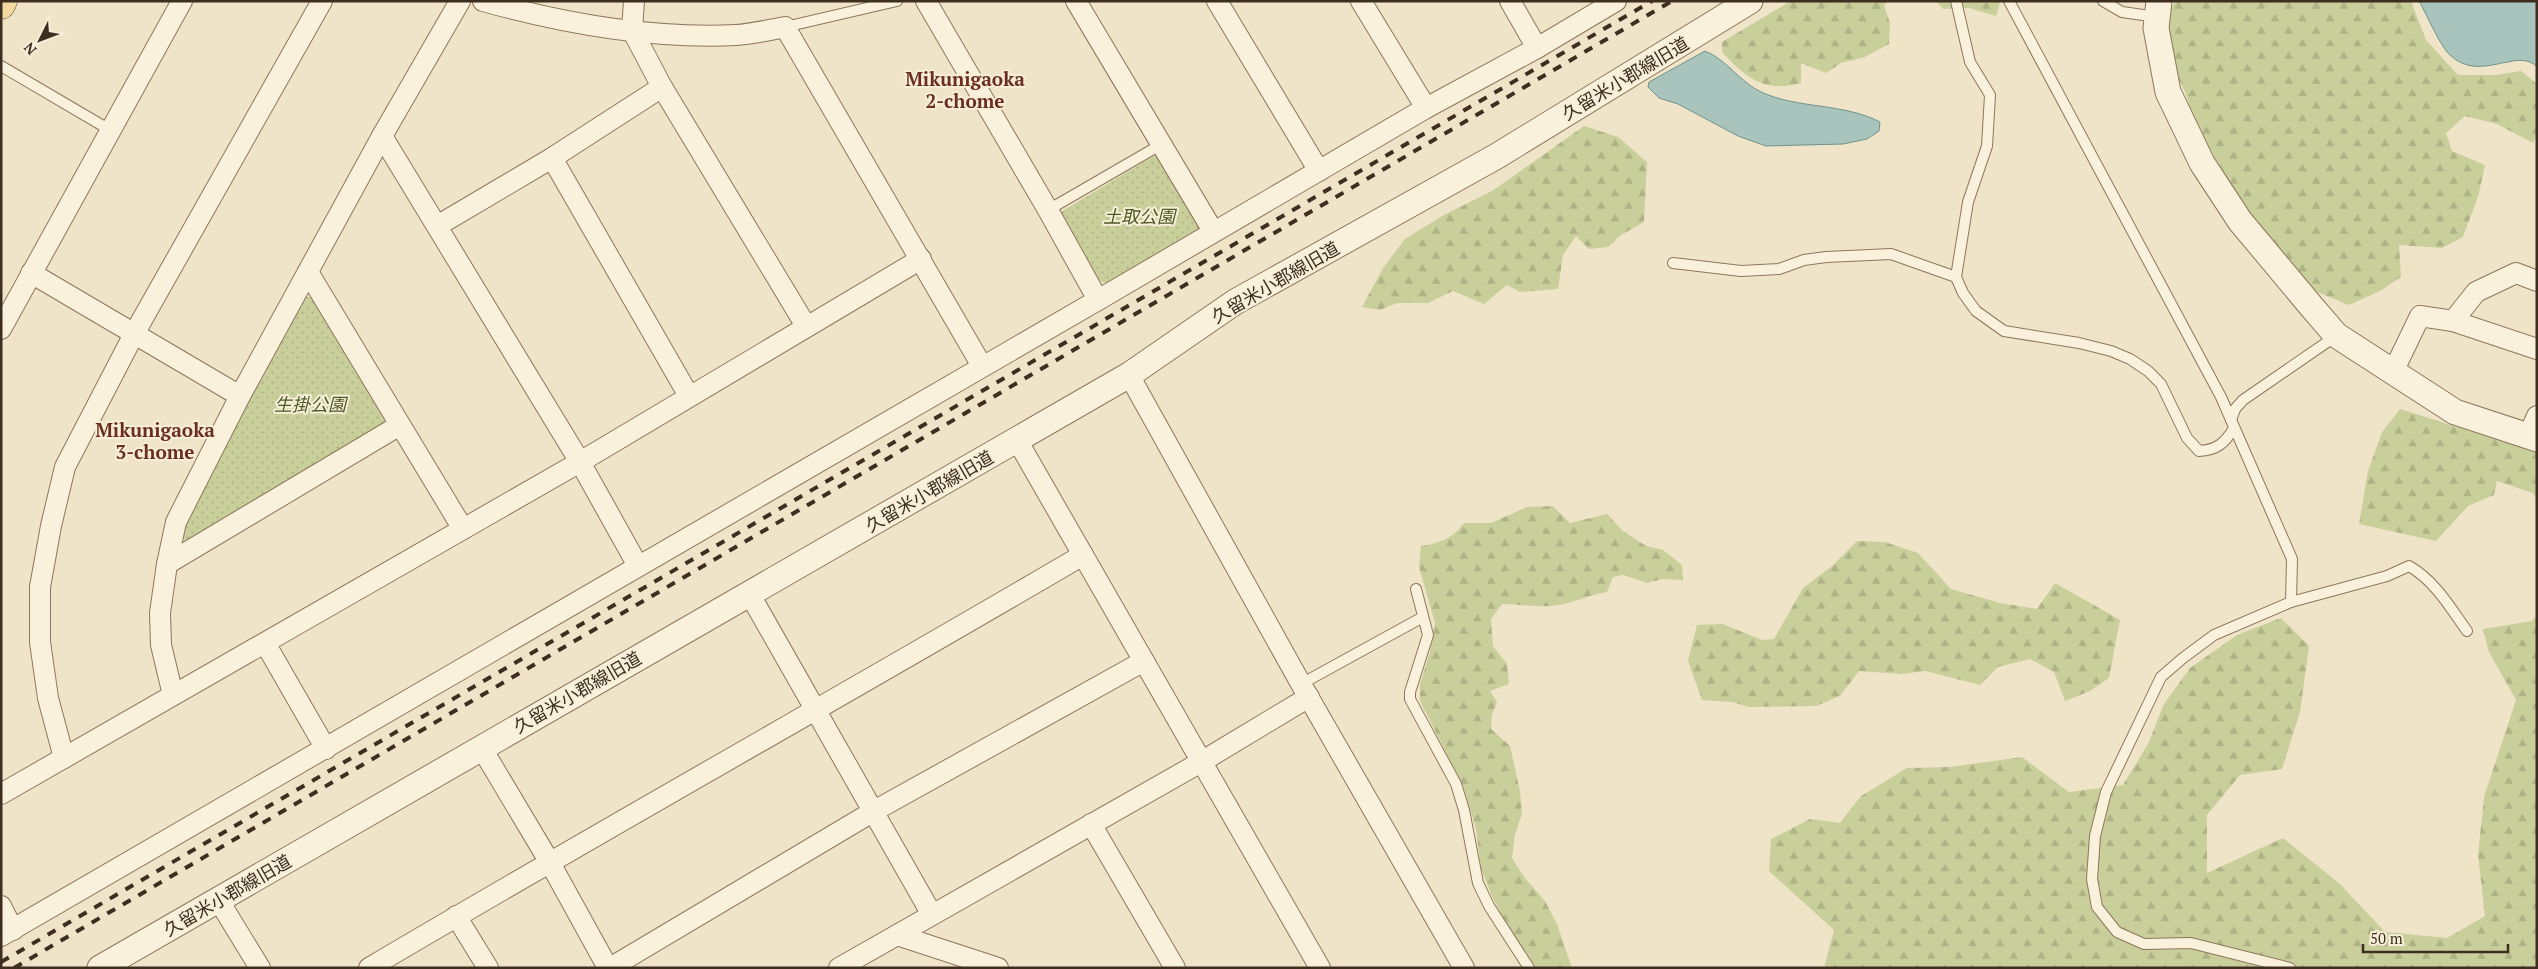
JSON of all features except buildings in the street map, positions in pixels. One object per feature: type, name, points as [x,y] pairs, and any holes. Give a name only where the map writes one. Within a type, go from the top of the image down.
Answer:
[{"type":"main road","points":[[1,5],[3,1]]},
{"type":"street","points":[[1,329],[182,1]]},
{"type":"street","points":[[64,758],[48,698],[40,642],[40,587],[51,526],[65,466],[134,334],[322,1]]},
{"type":"street","points":[[173,696],[161,645],[160,613],[167,564],[176,522],[240,396],[382,136],[460,1]]},
{"type":"street","points":[[483,1],[583,25],[689,35],[737,35],[785,27],[982,366]]},
{"type":"street","points":[[634,1],[632,30],[662,87],[806,326]]},
{"type":"street","points":[[926,1],[1048,210],[1098,300]]},
{"type":"street","points":[[1076,1],[1212,231]]},
{"type":"street","points":[[1217,1],[1320,171]]},
{"type":"street","points":[[1361,1],[1426,108]]},
{"type":"street","points":[[1502,1],[1534,49]]},
{"type":"street","points":[[1510,1],[1534,49]]},
{"type":"street","points":[[1,906],[7,933],[1098,300],[1212,231],[1616,1]]},
{"type":"street","name":"久留米小郡線旧道","points":[[100,968],[1129,375],[1235,302],[1497,156],[1750,1]]},
{"type":"street","points":[[2158,9],[2156,28],[2168,92],[2202,162],[2240,221],[2336,335],[2455,412],[2534,430]]},
{"type":"street","points":[[437,226],[552,158],[662,87]]},
{"type":"street","points":[[382,136],[580,462],[638,566]]},
{"type":"street","points":[[552,158],[689,396]]},
{"type":"street","points":[[1,794],[580,462],[921,259]]},
{"type":"street","points":[[308,272],[463,529]]},
{"type":"street","points":[[31,273],[240,396]]},
{"type":"street","points":[[2453,321],[2476,292],[2516,274],[2537,281]]},
{"type":"street","points":[[2393,372],[2420,316],[2453,321],[2537,349]]},
{"type":"street","points":[[1129,375],[1305,691],[1464,968]]},
{"type":"street","points":[[167,564],[400,425]]},
{"type":"street","points":[[1017,440],[1320,968]]},
{"type":"street","points":[[370,968],[549,861],[817,710],[1083,555]]},
{"type":"street","points":[[749,594],[817,710],[931,913]]},
{"type":"street","points":[[265,642],[326,749]]},
{"type":"street","points":[[481,747],[549,861],[609,968],[874,811],[1144,661]]},
{"type":"street","points":[[839,968],[931,913],[1201,762],[1305,691]]},
{"type":"street","points":[[1091,824],[1175,968]]},
{"type":"street","points":[[219,901],[260,968]]},
{"type":"street","points":[[456,916],[488,968]]},
{"type":"street","points":[[897,935],[998,968]]},
{"type":"lane","points":[[785,27],[897,1]]},
{"type":"lane","points":[[1956,1],[1970,62],[1990,95],[1987,146],[1968,202],[1956,277],[1963,293],[1976,310],[2004,331],[2079,343],[2111,351],[2130,359],[2148,371],[2161,384],[2187,438],[2199,451],[2211,450],[2226,442],[2233,424],[2235,409],[2243,400],[2336,335]]},
{"type":"lane","points":[[2009,1],[2221,397],[2292,559],[2291,602]]},
{"type":"lane","points":[[2103,1],[2122,12],[2158,9]]},
{"type":"lane","points":[[1,66],[110,130]]},
{"type":"lane","points":[[1048,210],[1162,144]]},
{"type":"lane","points":[[1673,263],[1741,271],[1779,269],[1804,260],[1826,257],[1891,254],[1956,277]]},
{"type":"lane","points":[[2290,968],[2191,944],[2144,944],[2117,932],[2096,907],[2092,879],[2095,836],[2106,792],[2161,677],[2214,636],[2291,602],[2387,576],[2409,566],[2422,574],[2438,590],[2467,632]]},
{"type":"lane","points":[[1416,589],[1428,635],[1410,692],[1410,699],[1456,784],[1464,810],[1478,883],[1489,906],[1529,968]]},
{"type":"lane","points":[[1305,691],[1423,617]]},
{"type":"green space","points":[[1791,1],[1889,1],[1884,5],[1890,23],[1889,44],[1865,57],[1841,63],[1826,73],[1801,63],[1801,83],[1776,86],[1757,81],[1739,69],[1722,52],[1722,42]]},
{"type":"green space","points":[[1936,1],[2000,2],[1996,16],[1969,8],[1943,9]]},
{"type":"green space","points":[[2176,1],[2411,1],[2426,40],[2458,75],[2496,75],[2521,71],[2537,84],[2537,135],[2533,143],[2497,124],[2465,116],[2446,133],[2452,151],[2485,165],[2478,197],[2463,237],[2442,248],[2399,245],[2401,277],[2380,291],[2349,305],[2310,289],[2246,217],[2220,165],[2196,129],[2186,94],[2163,46],[2170,10]]},
{"type":"green space","points":[[1584,126],[1618,137],[1647,162],[1644,222],[1621,235],[1608,247],[1589,249],[1576,236],[1563,255],[1558,289],[1520,292],[1507,285],[1484,304],[1453,291],[1428,303],[1397,303],[1380,310],[1362,307],[1383,268],[1405,239],[1442,216],[1492,191]]},
{"type":"green space","name":"土取公園","points":[[1157,154],[1200,222],[1197,234],[1108,284],[1098,280],[1059,213]]},
{"type":"green space","name":"生掛公園","points":[[304,297],[315,297],[385,418],[383,428],[188,543],[179,534],[247,399]]},
{"type":"green space","points":[[2400,409],[2537,452],[2537,501],[2533,493],[2497,481],[2494,495],[2468,506],[2436,541],[2359,524],[2368,471],[2382,432]]},
{"type":"green space","points":[[1553,506],[1570,523],[1607,514],[1623,531],[1646,546],[1663,550],[1682,565],[1683,580],[1662,579],[1647,583],[1623,575],[1613,577],[1607,592],[1550,606],[1502,604],[1491,619],[1493,646],[1507,664],[1509,684],[1490,691],[1497,702],[1492,715],[1491,729],[1510,746],[1520,791],[1522,814],[1515,834],[1512,858],[1524,877],[1545,901],[1557,924],[1572,968],[1536,968],[1507,926],[1491,894],[1481,868],[1476,829],[1463,786],[1420,701],[1420,684],[1430,652],[1435,623],[1419,567],[1421,546],[1450,537],[1464,523],[1491,523],[1527,507]]},
{"type":"green space","points":[[1857,541],[1885,542],[1918,553],[1951,589],[2000,603],[2037,609],[2055,583],[2120,620],[2109,678],[2090,691],[2065,701],[2054,672],[2030,659],[1998,667],[1980,685],[1925,671],[1901,674],[1859,671],[1840,696],[1816,706],[1749,707],[1732,702],[1702,700],[1688,661],[1697,625],[1723,624],[1762,640],[1774,639],[1803,588],[1832,566]]},
{"type":"green space","points":[[2537,615],[2537,968],[1824,968],[1834,930],[1769,871],[1771,839],[1810,819],[1840,823],[1861,796],[1907,768],[1950,767],[2022,757],[2069,792],[2123,785],[2148,744],[2164,704],[2190,668],[2237,635],[2281,618],[2309,646],[2300,712],[2282,769],[2240,775],[2207,815],[2207,873],[2283,838],[2340,884],[2385,932],[2447,938],[2485,916],[2478,855],[2484,797],[2516,700],[2489,652],[2483,629],[2532,621]]},
{"type":"water","points":[[2419,1],[2537,1],[2537,67],[2529,62],[2520,60],[2486,66],[2462,63],[2446,51]]},
{"type":"water","points":[[1705,51],[1720,59],[1753,88],[1761,92],[1790,101],[1866,116],[1880,122],[1879,131],[1867,139],[1843,144],[1766,146],[1738,136],[1678,104],[1659,98],[1648,87],[1649,82]]},
{"type":"railway","points":[[1,962],[1652,1]]},
{"type":"railway","points":[[14,968],[1672,1]]},
{"type":"district","name":"Mikunigaoka 2-chome","points":[[965,89]]},
{"type":"district","name":"Mikunigaoka 3-chome","points":[[155,440]]}]
